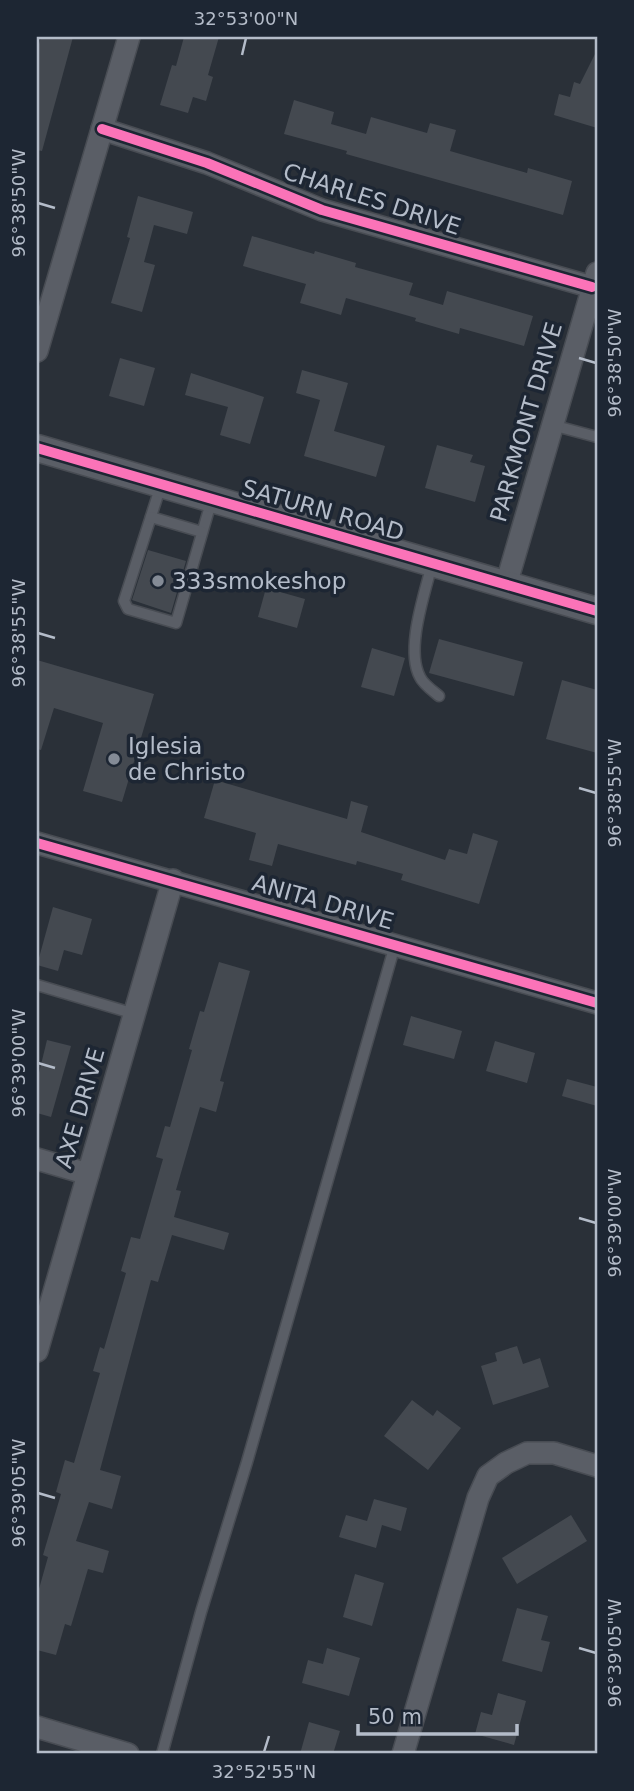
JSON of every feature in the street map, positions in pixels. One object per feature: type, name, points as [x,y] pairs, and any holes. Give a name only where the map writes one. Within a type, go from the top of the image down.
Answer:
[{"type":"street","points":[[37,351],[129,37]]},
{"type":"street","name":"CHARLES DRIVE","points":[[102,129],[207,163],[322,210],[595,280]]},
{"type":"street","name":"PARKMONT DRIVE","points":[[506,585],[595,280]]},
{"type":"street","name":"SATURN ROAD","points":[[37,448],[597,611]]},
{"type":"street","name":"ANITA DRIVE","points":[[37,843],[597,1003]]},
{"type":"street","name":"AXE DRIVE","points":[[37,1351],[173,880]]},
{"type":"street","points":[[37,1158],[88,1174]]},
{"type":"street","points":[[403,1754],[478,1498],[488,1476],[527,1453],[554,1453],[597,1466]]},
{"type":"street","points":[[37,1727],[128,1754]]},
{"type":"lane","points":[[552,425],[597,437]]},
{"type":"lane","points":[[161,484],[124,601],[128,609],[176,622],[212,499]]},
{"type":"lane","points":[[151,517],[202,532]]},
{"type":"lane","points":[[432,564],[416,636],[415,658],[420,678],[439,696]]},
{"type":"lane","points":[[162,1754],[395,945]]},
{"type":"lane","points":[[37,985],[135,1014]]},
{"type":"building","points":[[41,37],[73,37],[42,151],[37,150],[37,51]]},
{"type":"building","points":[[184,37],[219,37],[208,75],[213,77],[206,101],[193,97],[188,113],[160,105],[172,65],[176,66]]},
{"type":"building","points":[[597,50],[597,128],[554,115],[559,94],[570,97],[574,82],[580,84]]},
{"type":"building","points":[[294,100],[334,112],[331,124],[366,134],[371,117],[427,133],[430,123],[456,130],[450,151],[527,173],[528,168],[572,181],[563,215],[284,134]]},
{"type":"building","points":[[138,196],[193,212],[187,234],[154,225],[144,262],[155,265],[142,312],[111,303],[130,238],[127,237]]},
{"type":"building","points":[[252,236],[314,254],[315,251],[356,263],[355,267],[413,283],[409,295],[443,305],[447,291],[533,316],[524,346],[460,328],[459,334],[415,321],[416,318],[346,298],[341,315],[300,303],[306,284],[243,266]]},
{"type":"building","points":[[120,358],[155,368],[144,406],[109,396]]},
{"type":"building","points":[[302,370],[348,383],[334,431],[385,446],[376,477],[304,456],[320,400],[296,393]]},
{"type":"building","points":[[191,373],[264,397],[250,444],[220,435],[228,407],[185,395]]},
{"type":"building","points":[[437,445],[473,455],[470,462],[485,466],[475,502],[425,488]]},
{"type":"building","name":"333smokeshop","points":[[148,550],[186,561],[171,613],[132,600]]},
{"type":"building","points":[[266,588],[305,599],[297,628],[258,617]]},
{"type":"building","points":[[439,639],[523,662],[514,696],[429,673]]},
{"type":"building","points":[[372,648],[405,658],[394,696],[361,687]]},
{"type":"building","name":"Iglesia de Christo","points":[[37,660],[154,694],[122,802],[83,791],[103,723],[54,708],[41,750],[37,749]]},
{"type":"building","points":[[562,680],[597,690],[597,753],[546,739]]},
{"type":"building","points":[[215,780],[347,819],[351,801],[368,806],[361,832],[445,860],[449,849],[467,854],[473,833],[498,841],[479,904],[401,880],[403,874],[357,861],[356,865],[278,844],[272,866],[249,860],[256,833],[204,818]]},
{"type":"building","points":[[53,907],[92,919],[82,955],[64,950],[58,971],[37,965]]},
{"type":"building","points":[[219,962],[250,971],[220,1081],[224,1082],[216,1112],[200,1107],[176,1190],[181,1191],[174,1217],[229,1233],[224,1250],[172,1235],[158,1282],[151,1280],[100,1470],[121,1476],[112,1509],[89,1502],[76,1541],[109,1551],[103,1573],[88,1569],[71,1626],[65,1624],[56,1655],[37,1650],[37,1596],[48,1557],[43,1555],[61,1494],[56,1492],[65,1460],[74,1463],[100,1373],[93,1371],[100,1347],[104,1349],[126,1273],[121,1271],[131,1237],[140,1239],[163,1159],[156,1157],[165,1126],[170,1127],[200,1011],[204,1012]]},
{"type":"building","points":[[411,1016],[462,1031],[454,1059],[403,1045]]},
{"type":"building","points":[[47,1040],[71,1046],[51,1117],[37,1113],[37,1081]]},
{"type":"building","points":[[495,1041],[535,1053],[527,1083],[486,1071]]},
{"type":"building","points":[[567,1079],[597,1087],[597,1106],[562,1096]]},
{"type":"building","points":[[517,1346],[523,1364],[540,1358],[549,1387],[493,1405],[481,1366],[497,1361],[495,1353]]},
{"type":"building","points":[[412,1400],[433,1416],[437,1410],[461,1428],[428,1470],[384,1436]]},
{"type":"building","points":[[374,1499],[407,1508],[401,1531],[382,1525],[376,1548],[339,1537],[346,1515],[367,1521]]},
{"type":"building","points":[[571,1515],[587,1541],[517,1584],[502,1558]]},
{"type":"building","points":[[355,1574],[384,1583],[372,1626],[343,1617]]},
{"type":"building","points":[[517,1608],[548,1616],[541,1640],[550,1642],[542,1672],[502,1661]]},
{"type":"building","points":[[327,1648],[360,1658],[349,1696],[302,1683],[308,1660],[323,1664]]},
{"type":"building","points":[[498,1693],[526,1701],[514,1745],[475,1734],[481,1712],[492,1715]]},
{"type":"building","points":[[309,1722],[340,1731],[333,1754],[300,1754]]},
{"type":"cycle path","points":[[102,129],[207,163],[322,210],[592,287]]},
{"type":"cycle path","points":[[37,448],[597,611]]},
{"type":"cycle path","points":[[37,843],[597,1003]]},
{"type":"place","name":"333smokeshop","points":[[158,581]]},
{"type":"place","name":"Iglesia de Christo","points":[[114,759]]}]
